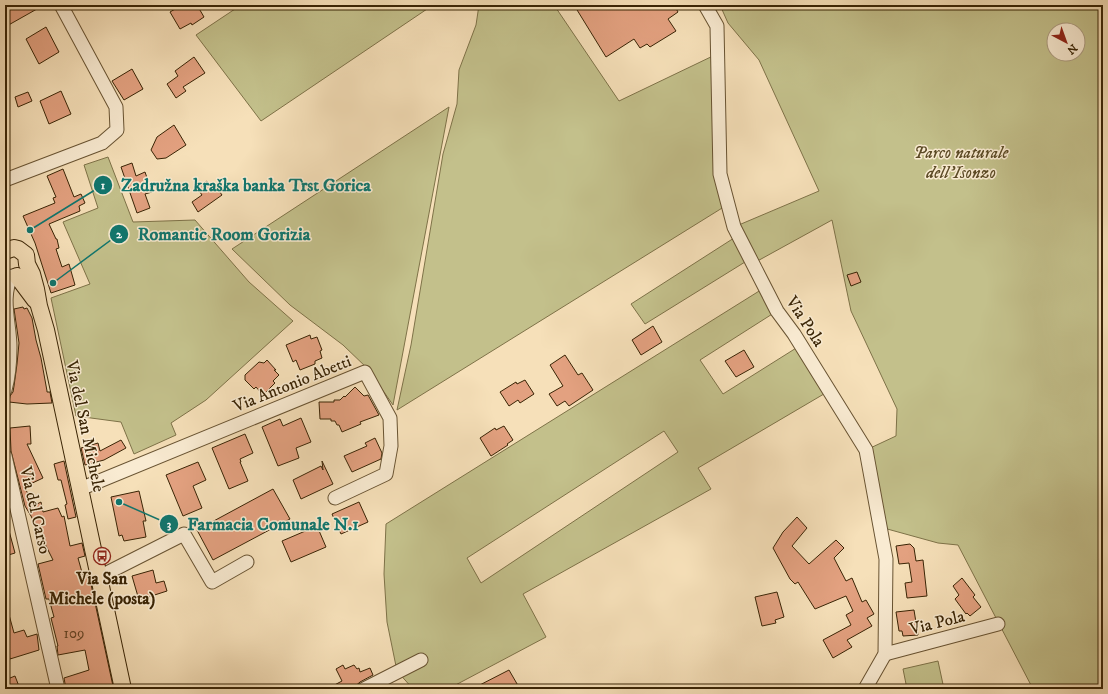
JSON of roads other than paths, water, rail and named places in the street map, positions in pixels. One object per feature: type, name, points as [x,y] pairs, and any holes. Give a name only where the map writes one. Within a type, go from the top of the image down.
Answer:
[{"type":"main road","name":"Via del San Michele","points":[[8,246],[23,251],[27,259],[15,272],[39,306],[46,330],[123,689]]},
{"type":"street","points":[[5,180],[102,143],[117,130],[116,107],[61,5]]},
{"type":"street","name":"Via Pola","points":[[705,5],[717,26],[720,174],[734,227],[776,311],[794,334],[866,450],[886,559],[885,654],[865,689]]},
{"type":"street","points":[[5,390],[10,364],[10,346],[5,302],[6,286],[15,272]]},
{"type":"street","name":"Via Antonio Abetti","points":[[80,489],[365,372],[390,418],[391,446],[386,474],[336,498]]},
{"type":"street","name":"Via del Carso","points":[[5,456],[58,689]]},
{"type":"street","points":[[99,577],[184,534],[212,582],[247,562]]},
{"type":"street","name":"Via Pola","points":[[885,654],[998,624]]},
{"type":"street","points":[[364,689],[421,660]]},
{"type":"place","name":"Zadružna kraška banka Trst Gorica","points":[[30,230]]},
{"type":"place","name":"Romantic Room Gorizia","points":[[53,283]]},
{"type":"place","name":"Farmacia Comunale N.1","points":[[119,502]]},
{"type":"place","name":"Via San Michele (posta)","points":[[102,556]]},
{"type":"park label","name":"Parco naturale dell'Isonzo","points":[[961,162]]}]
